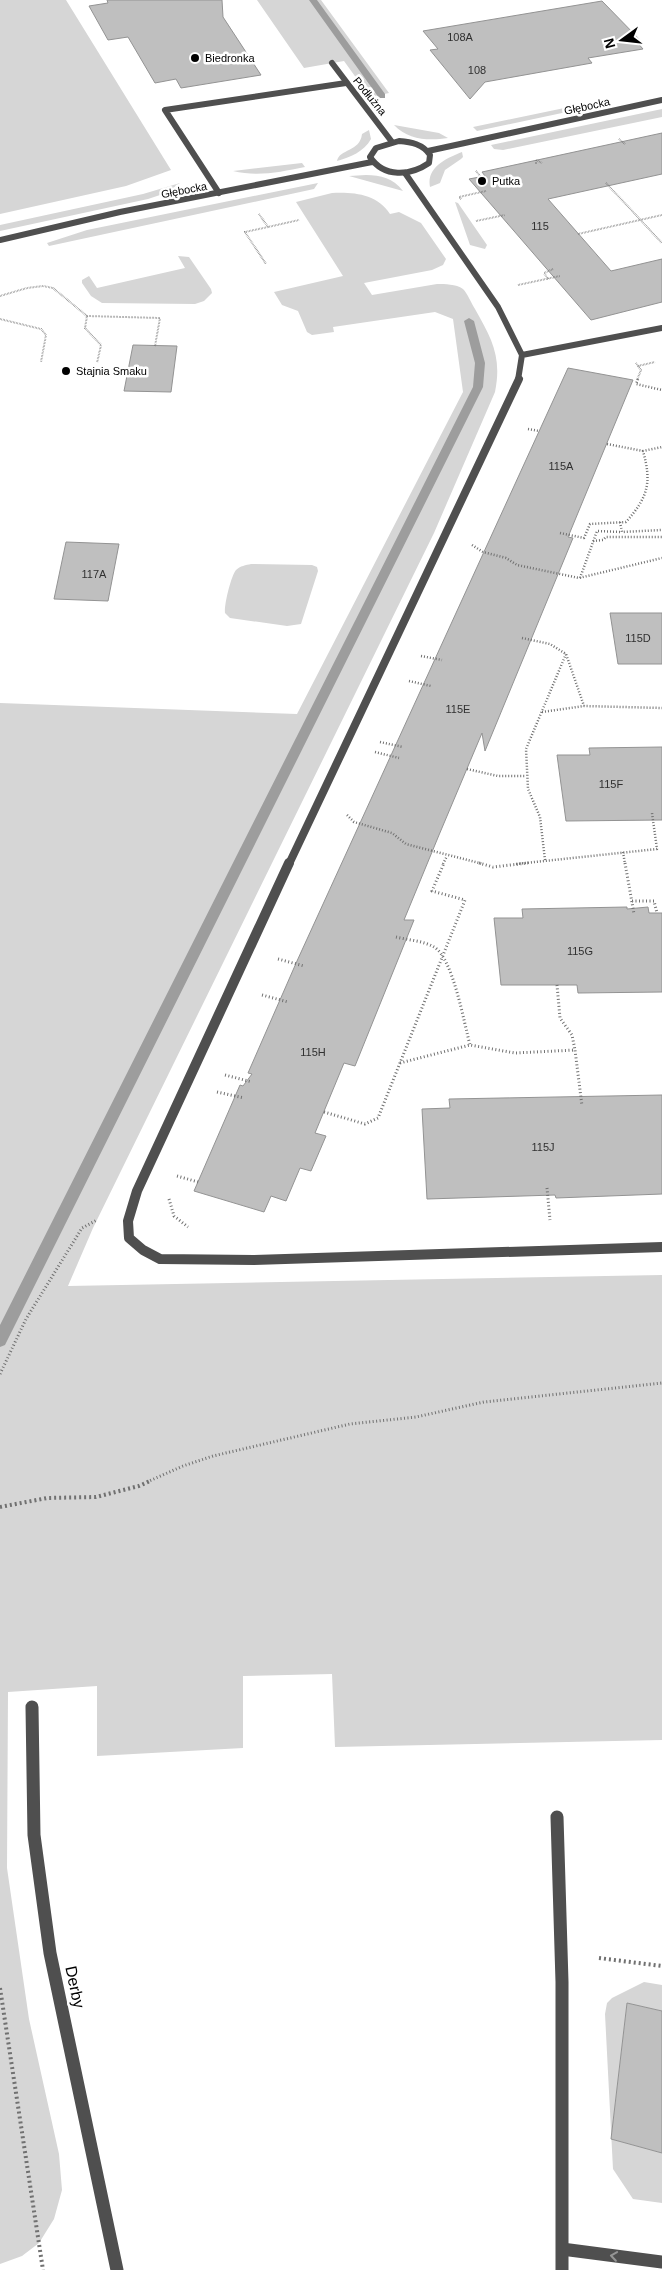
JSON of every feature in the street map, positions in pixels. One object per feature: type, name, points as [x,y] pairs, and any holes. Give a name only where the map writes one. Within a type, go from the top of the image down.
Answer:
[{"type":"street","name":"Podłużna","points":[[332,63],[392,142]]},
{"type":"street","points":[[219,193],[200,162],[180,136],[166,110],[346,83]]},
{"type":"street","name":"Głębocka","points":[[428,151],[662,100]]},
{"type":"street","points":[[392,142],[413,143],[428,151],[429,163],[419,170],[405,173],[385,170],[372,162],[370,157],[376,148],[392,142]]},
{"type":"street","name":"Głębocka","points":[[0,240],[120,212],[372,162]]},
{"type":"street","points":[[405,173],[498,307],[522,355],[519,378],[302,835],[137,1191],[128,1221],[129,1238],[143,1250],[160,1259],[254,1260],[662,1247]]},
{"type":"street","points":[[522,355],[662,328]]},
{"type":"street","name":"Derby","points":[[32,1707],[34,1835],[50,1953],[117,2270]]},
{"type":"street","points":[[557,1817],[562,1982],[562,2270]]},
{"type":"street","points":[[562,2249],[662,2262]]},
{"type":"path","points":[[536,164],[536,160],[542,163]]},
{"type":"path","points":[[606,182],[662,243]]},
{"type":"path","points":[[459,197],[486,191]]},
{"type":"path","points":[[257,211],[268,227]]},
{"type":"path","points":[[476,221],[505,214]]},
{"type":"path","points":[[578,234],[662,215]]},
{"type":"path","points":[[266,264],[245,232],[299,220]]},
{"type":"path","points":[[548,278],[544,273],[553,269]]},
{"type":"path","points":[[518,285],[560,276]]},
{"type":"path","points":[[0,296],[27,288],[43,286],[53,288],[87,316],[160,318],[155,346]]},
{"type":"path","points":[[87,316],[85,328],[101,345],[97,363]]},
{"type":"path","points":[[0,319],[41,329],[46,335],[41,362]]},
{"type":"path","points":[[638,366],[642,370],[636,384],[662,390]]},
{"type":"path","points":[[528,425],[526,429],[540,432]]},
{"type":"path","points":[[607,444],[643,451],[662,447]]},
{"type":"path","points":[[560,533],[584,538],[590,524],[626,522],[636,511],[646,494],[650,471],[643,451]]},
{"type":"path","points":[[620,522],[622,532]]},
{"type":"path","points":[[580,578],[597,531],[662,530]]},
{"type":"path","points":[[593,541],[603,540],[606,537],[662,537]]},
{"type":"path","points":[[468,552],[472,544],[480,551],[510,558],[517,565],[580,578],[662,558]]},
{"type":"path","points":[[522,638],[550,644],[566,654],[584,706]]},
{"type":"path","points":[[416,664],[424,647]]},
{"type":"path","points":[[545,860],[540,817],[528,789],[526,749],[566,654]]},
{"type":"path","points":[[420,656],[442,660]]},
{"type":"path","points":[[405,690],[412,673]]},
{"type":"path","points":[[408,681],[431,686]]},
{"type":"path","points":[[541,712],[584,706],[662,708]]},
{"type":"path","points":[[371,761],[384,735]]},
{"type":"path","points":[[380,742],[403,747]]},
{"type":"path","points":[[375,752],[398,758]]},
{"type":"path","points":[[467,769],[498,776],[526,776]]},
{"type":"path","points":[[345,819],[351,806]]},
{"type":"path","points":[[347,815],[354,822],[392,833],[406,844],[493,867],[656,849],[652,814]]},
{"type":"path","points":[[623,852],[634,914]]},
{"type":"path","points":[[324,1112],[365,1124],[378,1118],[465,900],[432,891],[447,856]]},
{"type":"path","points":[[632,902],[654,901],[657,913]]},
{"type":"path","points":[[396,937],[433,946],[443,954],[453,980],[470,1045]]},
{"type":"path","points":[[282,950],[278,959],[304,966]]},
{"type":"path","points":[[557,985],[560,1018],[572,1035],[582,1106]]},
{"type":"path","points":[[258,1002],[265,986]]},
{"type":"path","points":[[261,995],[288,1002]]},
{"type":"path","points":[[400,1064],[470,1045],[515,1053],[575,1050]]},
{"type":"path","points":[[212,1100],[229,1066]]},
{"type":"path","points":[[225,1075],[252,1082]]},
{"type":"path","points":[[216,1092],[244,1098]]},
{"type":"path","points":[[173,1185],[181,1168]]},
{"type":"path","points":[[178,1176],[198,1182]]},
{"type":"path","points":[[547,1188],[550,1228]]},
{"type":"path","points":[[169,1193],[169,1202],[174,1216],[193,1231]]},
{"type":"path","points":[[0,1374],[26,1319],[82,1228],[98,1220],[128,1221]]},
{"type":"path","points":[[0,1508],[47,1498],[96,1497],[139,1486],[183,1466],[213,1456],[350,1424],[416,1417],[484,1402],[662,1383]]},
{"type":"path","points":[[599,1958],[662,1966]]},
{"type":"path","points":[[0,1988],[43,2270]]},
{"type":"shaded area","points":[[0,0],[66,0],[171,170],[126,186],[0,214]]},
{"type":"shaded area","points":[[257,0],[321,0],[389,93],[370,97],[344,61],[304,68]]},
{"type":"shaded area","points":[[574,106],[562,113],[477,131],[473,127]]},
{"type":"shaded area","points":[[662,109],[662,117],[503,150],[494,149],[491,145]]},
{"type":"shaded area","points":[[394,125],[439,133],[448,138],[419,138],[406,134]]},
{"type":"shaded area","points":[[369,130],[371,139],[361,151],[337,161],[341,154],[358,144],[362,134]]},
{"type":"shaded area","points":[[462,152],[463,157],[445,170],[440,183],[430,187],[431,174],[434,169],[444,160]]},
{"type":"shaded area","points":[[302,163],[305,167],[287,171],[251,174],[233,171]]},
{"type":"shaded area","points":[[366,175],[386,178],[403,191],[349,176]]},
{"type":"shaded area","points":[[180,183],[166,193],[148,199],[0,231],[0,225],[143,194]]},
{"type":"shaded area","points":[[318,183],[314,189],[49,246],[47,243],[87,230]]},
{"type":"shaded area","points":[[332,193],[357,194],[372,198],[385,207],[390,214],[399,212],[421,223],[446,259],[443,265],[432,270],[364,283],[372,295],[437,284],[454,285],[463,289],[491,339],[497,368],[495,392],[434,533],[93,1228],[68,1286],[662,1275],[662,1740],[335,1747],[332,1674],[243,1676],[243,1748],[97,1756],[97,1686],[8,1692],[7,1868],[29,2019],[59,2154],[62,2190],[54,2219],[39,2243],[22,2256],[0,2264],[0,703],[297,714],[463,392],[453,319],[435,312],[333,327],[334,332],[312,335],[307,332],[298,311],[282,305],[274,292],[343,276],[296,202]]},
{"type":"shaded area","points":[[455,202],[458,203],[487,245],[485,249],[470,245]]},
{"type":"shaded area","points":[[178,256],[189,257],[211,289],[212,293],[204,301],[195,304],[102,303],[91,296],[82,283],[82,280],[89,276],[97,288],[185,268]]},
{"type":"shaded area","points":[[251,564],[312,565],[317,567],[318,571],[301,624],[287,626],[230,618],[225,613],[228,591],[234,573],[239,568]]},
{"type":"shaded area","points":[[644,1982],[662,1985],[662,2011],[627,2003],[611,2136],[605,2014],[607,2003],[612,1998]]},
{"type":"shaded area","points":[[611,2139],[662,2153],[662,2203],[633,2199],[613,2169]]},
{"type":"building","name":"Biedronka","points":[[107,0],[222,0],[223,17],[261,75],[181,88],[176,79],[155,83],[128,37],[108,40],[89,6],[108,3]]},
{"type":"building","points":[[602,1],[640,40],[636,41],[643,49],[588,58],[592,63],[485,82],[470,99],[430,50],[438,49],[423,31]]},
{"type":"building","points":[[662,133],[662,174],[548,199],[611,271],[662,259],[662,302],[591,320],[469,179],[485,176],[482,172]]},
{"type":"building","points":[[133,345],[177,346],[171,392],[124,391]]},
{"type":"building","points":[[568,368],[633,380],[568,537],[573,538],[485,751],[482,733],[404,920],[414,920],[355,1066],[344,1063],[315,1133],[326,1136],[311,1171],[300,1168],[286,1201],[271,1196],[264,1212],[194,1191],[240,1085],[243,1086],[252,1074],[248,1073],[297,961]]},
{"type":"building","points":[[66,542],[119,544],[108,601],[54,599]]},
{"type":"building","points":[[610,613],[662,613],[662,664],[618,664]]},
{"type":"building","points":[[662,747],[662,820],[566,821],[557,755],[590,755],[589,748]]},
{"type":"building","points":[[627,907],[627,909],[648,907],[649,913],[662,913],[662,992],[578,993],[577,985],[501,985],[494,918],[523,918],[522,909]]},
{"type":"building","points":[[662,1095],[662,1194],[556,1198],[555,1195],[427,1199],[422,1109],[450,1108],[449,1099]]},
{"type":"building","points":[[627,2003],[662,2011],[662,2153],[611,2139]]},
{"type":"waterway","points":[[313,0],[382,96]]},
{"type":"waterway","points":[[0,1340],[478,387],[480,363],[469,321]]},
{"type":"place","name":"Biedronka","points":[[195,58]]},
{"type":"place","name":"Putka","points":[[482,181]]},
{"type":"place","name":"Stajnia Smaku","points":[[66,371]]}]
